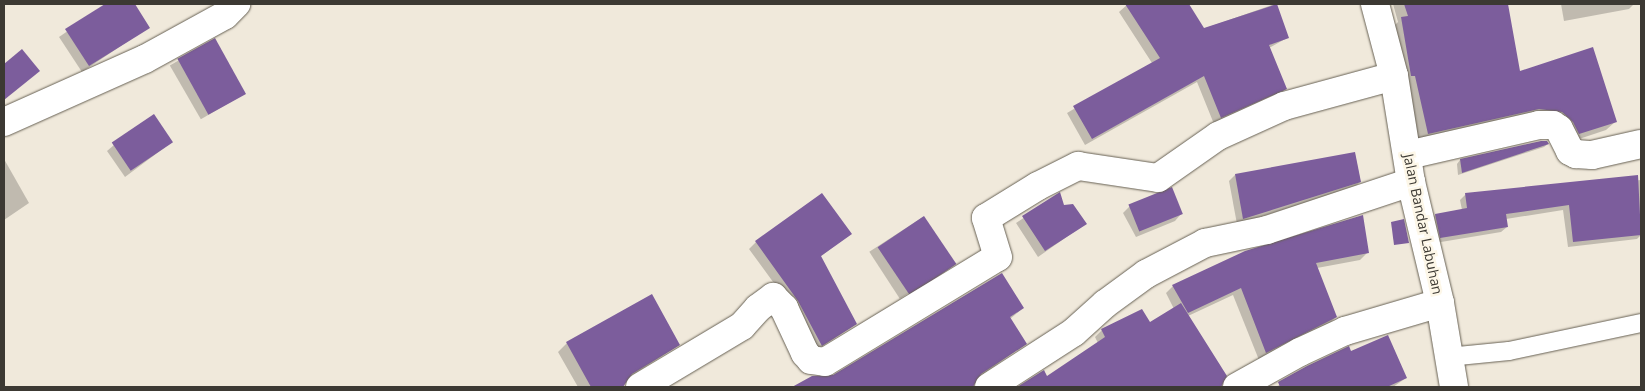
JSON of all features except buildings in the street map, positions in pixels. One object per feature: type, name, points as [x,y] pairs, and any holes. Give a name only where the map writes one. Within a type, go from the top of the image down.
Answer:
[{"type":"street","points":[[4,122],[145,59],[225,15],[236,4]]},
{"type":"street","name":"Jalan Bandar Labuhan","points":[[1375,4],[1394,76],[1411,182],[1440,303],[1454,387]]},
{"type":"street","points":[[640,387],[742,326],[758,308],[773,297],[784,308],[805,353],[811,360],[825,362],[998,256],[986,218],[1038,186],[1078,166],[1158,178],[1218,136],[1284,106],[1394,76]]},
{"type":"street","points":[[1408,155],[1539,125],[1553,125],[1559,129],[1570,151],[1576,154],[1592,154],[1641,144]]},
{"type":"street","points":[[989,387],[1074,332],[1105,304],[1146,274],[1205,243],[1268,230],[1411,182]]},
{"type":"street","points":[[1237,387],[1300,352],[1345,331],[1440,303]]},
{"type":"lane","points":[[1448,357],[1509,351],[1641,323]]}]
